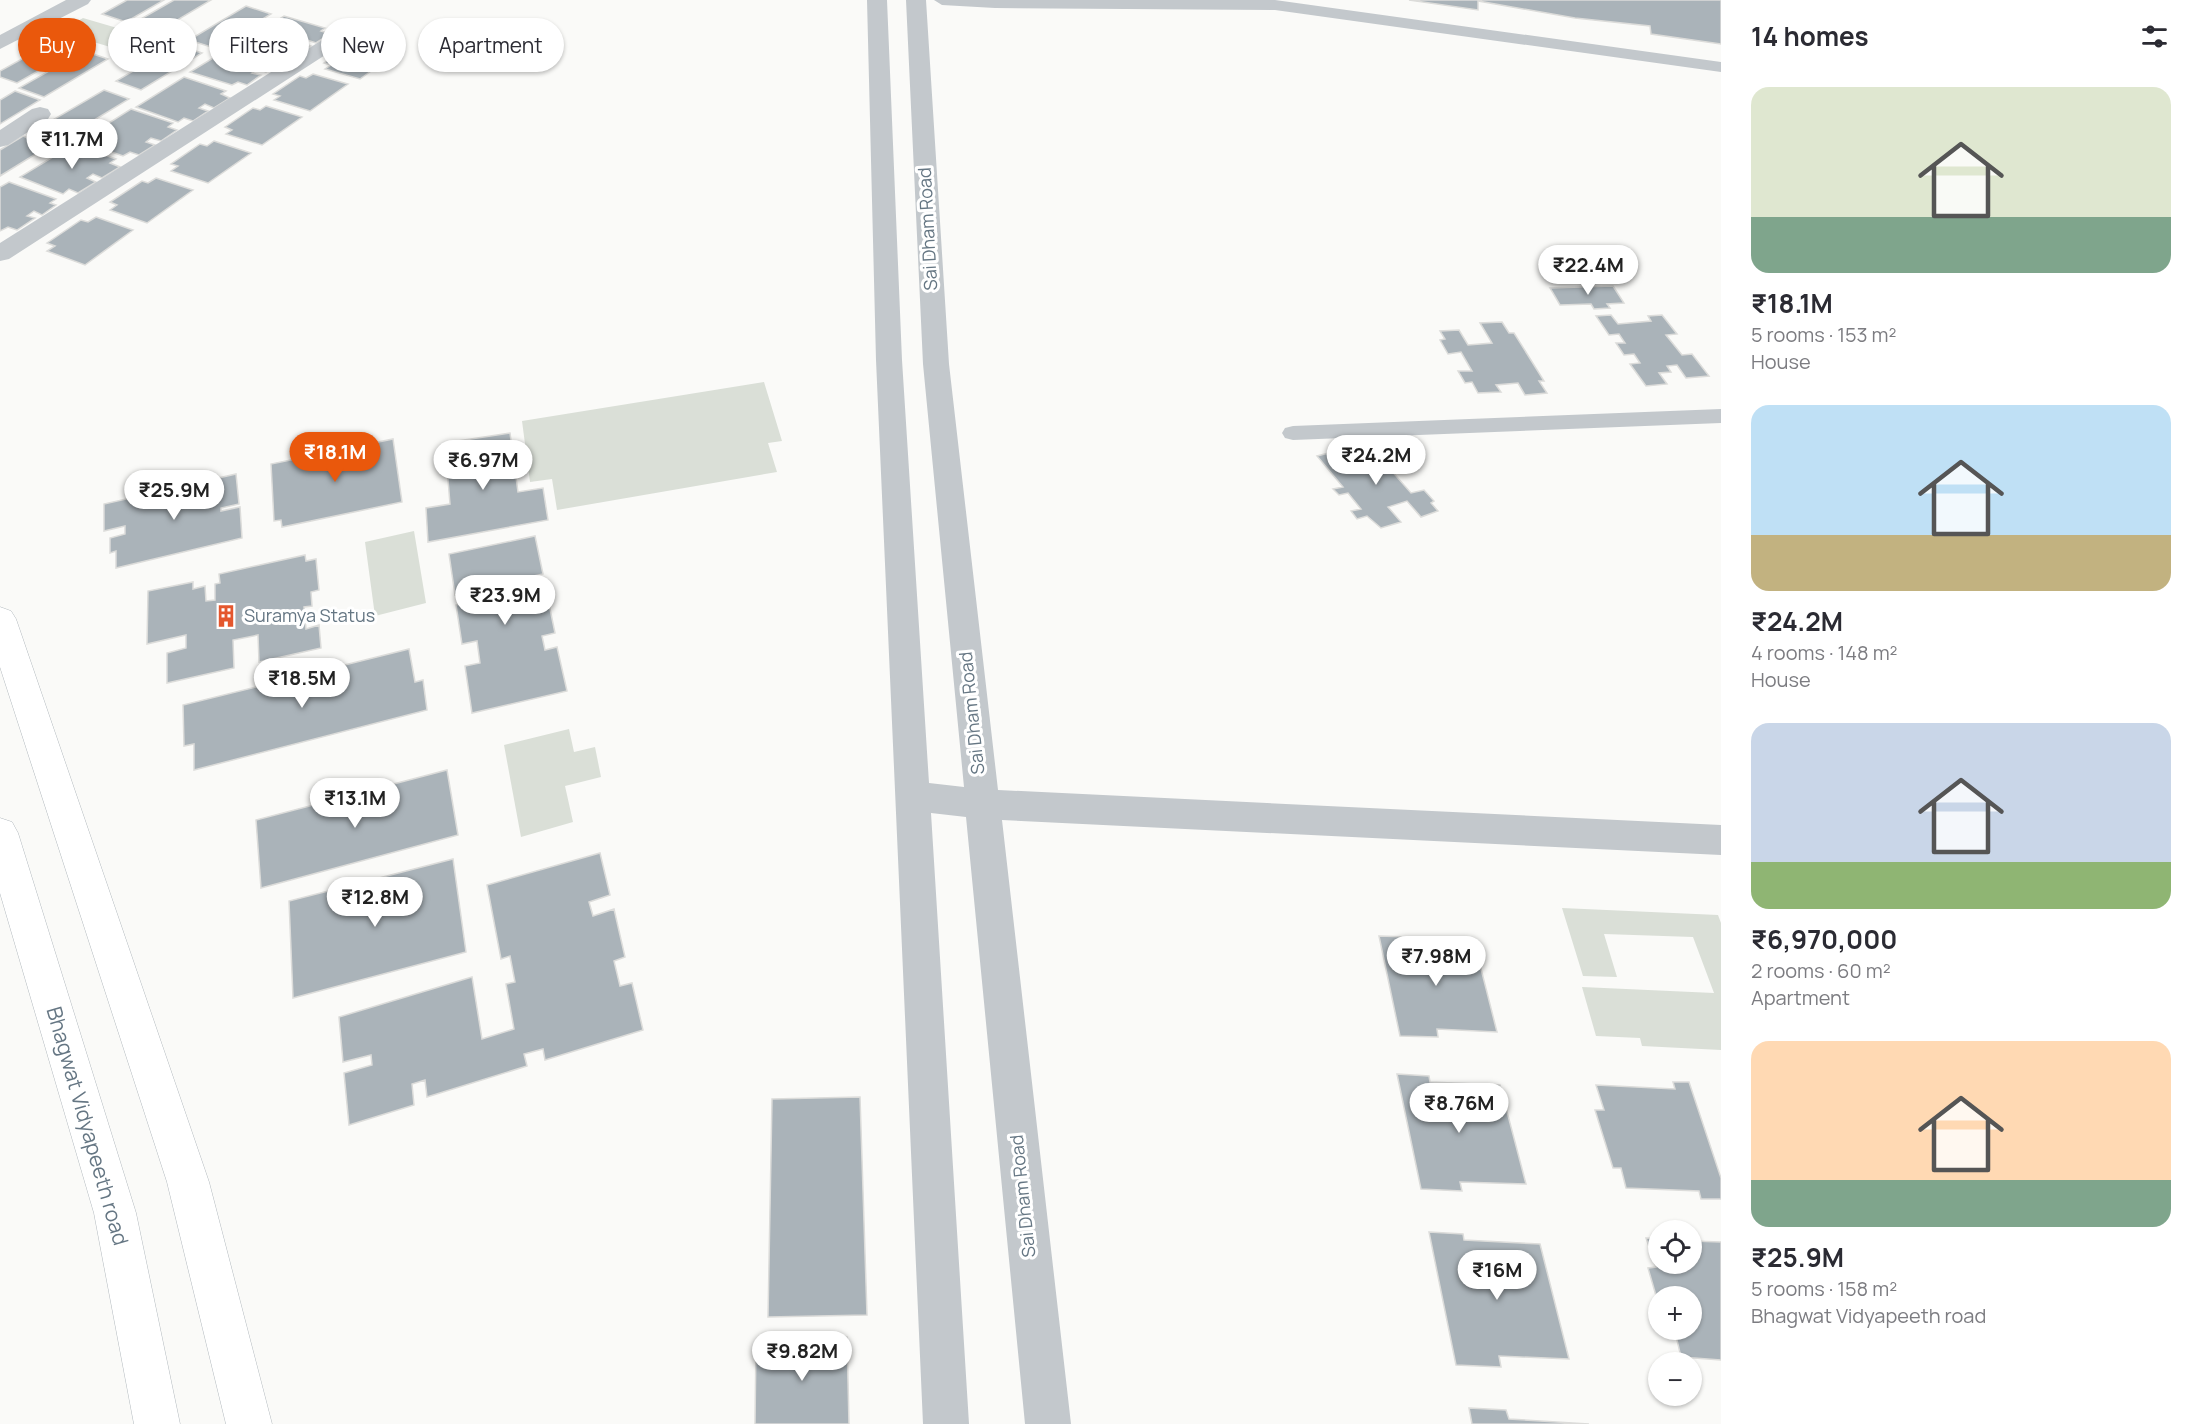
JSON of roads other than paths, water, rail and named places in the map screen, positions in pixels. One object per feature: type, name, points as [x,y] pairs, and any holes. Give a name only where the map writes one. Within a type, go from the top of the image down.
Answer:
[{"type":"street","points":[[0,43],[81,0]]},
{"type":"street","points":[[877,0],[889,360],[946,1424]]},
{"type":"street","name":"Sai Dham Road","points":[[916,0],[936,364],[1048,1424]]},
{"type":"street","points":[[0,254],[321,49]]},
{"type":"street","points":[[0,140],[40,114]]},
{"type":"street","points":[[0,619],[188,1182],[249,1424]]},
{"type":"street","points":[[912,796],[981,804],[1721,840]]},
{"type":"street","name":"Bhagwat Vidyapeeth road","points":[[0,833],[115,1213],[157,1424]]},
{"type":"lane","points":[[942,0],[995,3],[1277,3],[1721,67]]},
{"type":"lane","points":[[1293,433],[1721,416]]},
{"type":"place","name":"Suramya Status","points":[[226,616]]}]
